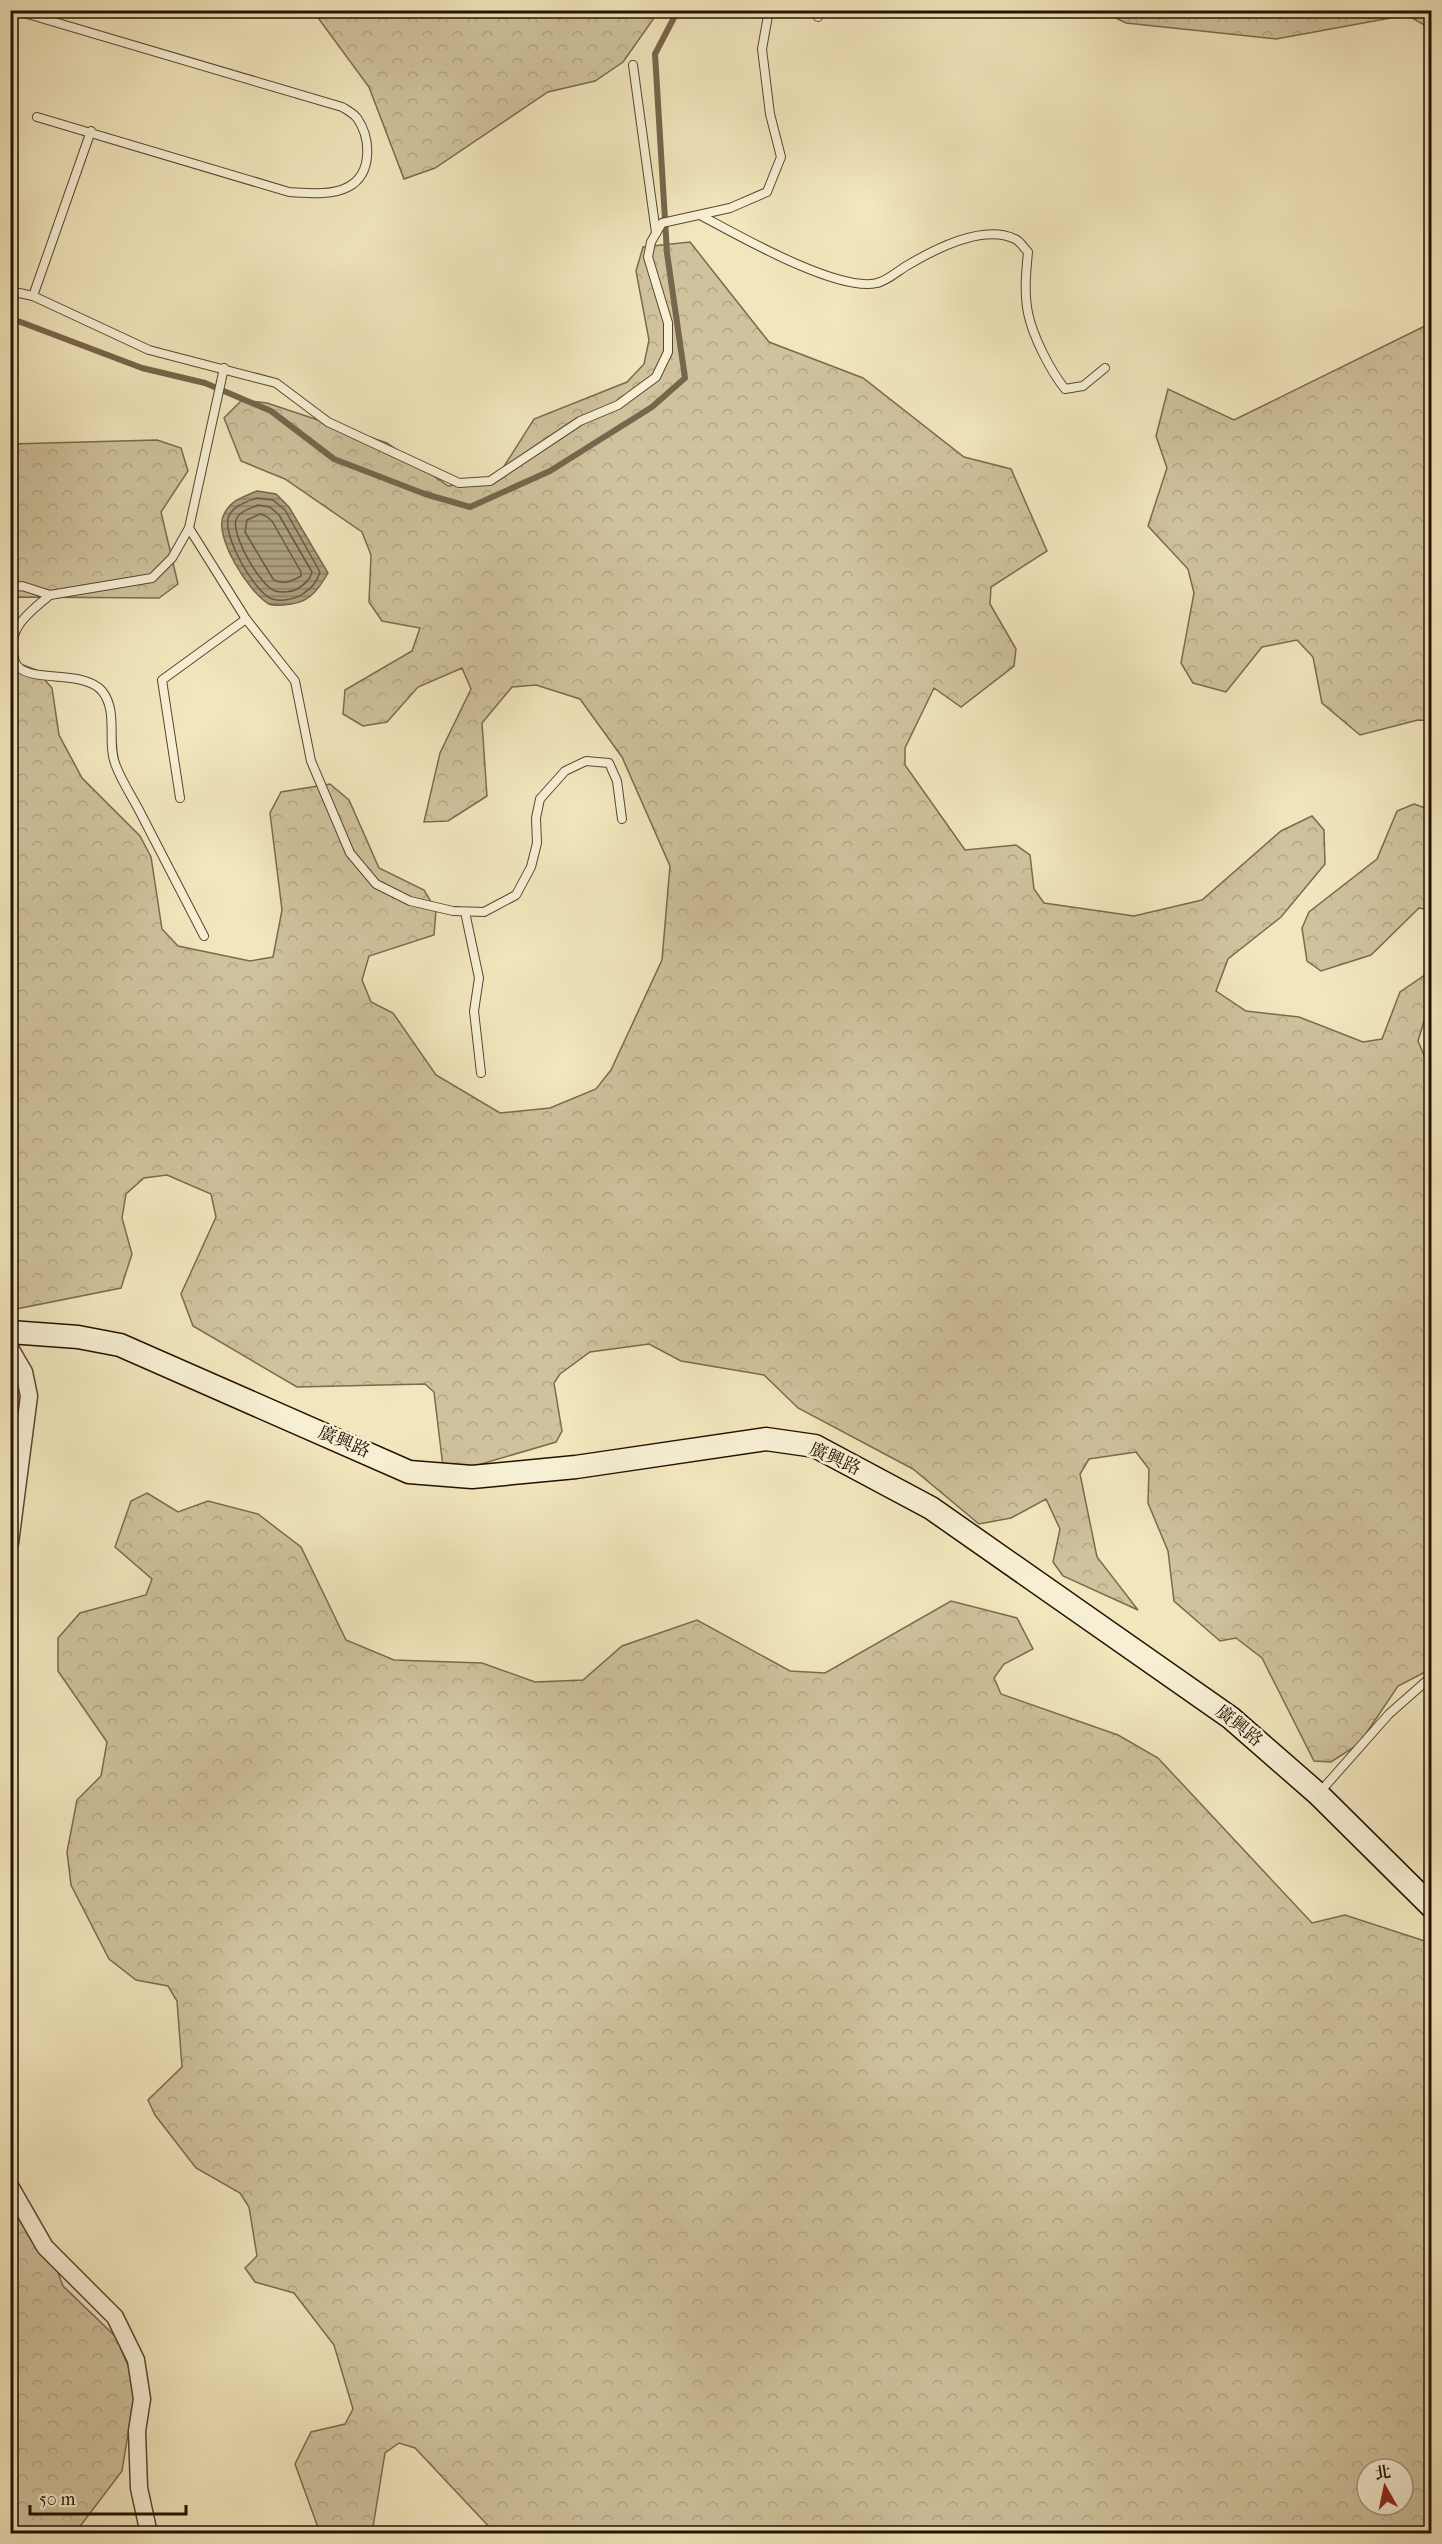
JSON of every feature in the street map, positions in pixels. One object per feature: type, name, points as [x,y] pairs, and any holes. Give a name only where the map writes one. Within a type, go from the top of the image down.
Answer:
[{"type":"street","name":"廣興路","points":[[10,1332],[78,1337],[120,1345],[410,1472],[472,1477],[541,1470],[766,1438],[815,1446],[931,1508],[1231,1718],[1318,1794],[1431,1906]]},
{"type":"street","points":[[10,1348],[24,1372],[29,1396],[10,1544]]},
{"type":"street","points":[[10,2186],[45,2247],[115,2317],[136,2360],[142,2399],[136,2431],[139,2488],[149,2534]]},
{"type":"lane","points":[[14,10],[342,107],[355,116],[364,132],[368,156],[362,177],[347,188],[319,193],[289,192],[91,131],[37,117]]},
{"type":"lane","points":[[10,291],[33,296],[149,350],[223,372],[276,383],[328,422],[459,483],[490,481],[580,421],[618,405],[656,377],[668,352],[668,323],[648,256],[662,223],[730,208],[766,192],[781,157],[770,114],[762,49],[769,10]]},
{"type":"lane","points":[[633,65],[656,233]]},
{"type":"lane","points":[[33,296],[91,131]]},
{"type":"lane","points":[[700,215],[785,260],[847,282],[876,283],[961,239],[985,234],[1016,239],[1028,252],[1026,278],[1028,313],[1053,374],[1065,389],[1083,386],[1105,368]]},
{"type":"lane","points":[[10,588],[22,586],[50,595],[152,578],[172,558],[189,528],[223,372]]},
{"type":"lane","points":[[189,528],[246,619],[295,681],[311,761],[350,853],[376,884],[410,901],[465,912],[484,912],[516,895],[531,867],[536,851],[536,818],[540,799],[565,771],[586,761],[609,763],[617,781],[622,819]]},
{"type":"lane","points":[[50,595],[23,616],[15,632],[12,650],[17,665],[30,674],[83,680],[100,688],[109,701],[115,765],[204,936]]},
{"type":"lane","points":[[180,798],[162,680],[246,619]]},
{"type":"lane","points":[[465,912],[479,978],[474,1011],[481,1074]]},
{"type":"lane","points":[[1318,1794],[1389,1714],[1431,1676]]},
{"type":"green space","points":[[313,11],[659,11],[623,62],[595,81],[548,92],[435,168],[404,179],[369,87]]},
{"type":"green space","points":[[1102,11],[1431,11],[1431,33],[1428,27],[1407,15],[1276,39],[1126,23]]},
{"type":"green space","points":[[690,242],[769,342],[863,378],[964,457],[1011,469],[1047,551],[991,587],[990,604],[1016,649],[1014,666],[961,707],[934,688],[905,748],[905,765],[965,850],[1016,845],[1030,855],[1034,889],[1044,903],[1134,916],[1202,900],[1281,831],[1312,816],[1324,830],[1325,864],[1281,917],[1228,959],[1216,991],[1246,1011],[1299,1017],[1363,1042],[1382,1039],[1400,992],[1431,971],[1431,1005],[1428,1008],[1418,1041],[1432,1074],[1431,1669],[1398,1686],[1359,1744],[1331,1762],[1314,1761],[1262,1658],[1236,1638],[1220,1641],[1174,1601],[1168,1551],[1148,1503],[1149,1469],[1136,1452],[1089,1459],[1080,1474],[1097,1557],[1138,1610],[1063,1576],[1053,1562],[1060,1529],[1046,1499],[1011,1518],[979,1524],[913,1469],[798,1408],[764,1375],[681,1361],[649,1344],[590,1352],[560,1374],[554,1383],[562,1431],[556,1442],[454,1472],[443,1467],[434,1392],[425,1384],[297,1387],[193,1326],[181,1294],[216,1217],[211,1194],[167,1175],[144,1178],[126,1194],[122,1218],[132,1254],[121,1288],[11,1310],[10,660],[36,670],[52,688],[59,735],[82,778],[140,836],[151,857],[162,929],[178,946],[250,961],[273,957],[282,910],[270,813],[281,792],[330,784],[349,800],[379,868],[424,890],[436,910],[434,935],[369,956],[362,980],[371,1002],[393,1013],[436,1075],[500,1113],[550,1108],[596,1089],[611,1070],[662,960],[670,866],[622,757],[580,699],[536,685],[512,687],[482,723],[487,796],[448,821],[424,822],[440,753],[471,689],[462,668],[418,687],[387,722],[363,726],[343,714],[345,690],[412,651],[420,628],[382,621],[369,602],[371,555],[362,532],[285,479],[241,461],[224,418],[242,400],[267,403],[387,443],[448,486],[496,479],[534,419],[627,382],[644,364],[649,340],[636,271],[643,247]]},
{"type":"green space","points":[[1431,323],[1431,721],[1418,720],[1360,735],[1322,703],[1313,657],[1297,640],[1262,647],[1226,692],[1193,683],[1181,663],[1194,593],[1188,569],[1148,526],[1167,468],[1156,436],[1168,389],[1234,420]]},
{"type":"green space","points":[[157,440],[181,448],[188,471],[161,512],[178,584],[159,598],[15,597],[11,609],[11,444]]},
{"type":"green space","points":[[1414,804],[1431,810],[1431,910],[1419,908],[1371,955],[1321,971],[1307,961],[1302,928],[1309,912],[1377,859],[1397,811]]},
{"type":"green space","points":[[147,1493],[178,1512],[208,1501],[258,1514],[301,1547],[346,1640],[394,1660],[482,1663],[535,1682],[583,1680],[622,1646],[697,1620],[790,1671],[825,1673],[951,1601],[1017,1618],[1033,1649],[1004,1664],[994,1678],[1001,1694],[1118,1735],[1158,1758],[1312,1923],[1345,1915],[1431,1943],[1431,2533],[495,2533],[415,2448],[399,2443],[385,2453],[372,2533],[320,2533],[295,2464],[311,2432],[345,2424],[353,2409],[334,2345],[294,2293],[255,2282],[245,2268],[257,2256],[249,2207],[240,2193],[196,2168],[155,2115],[148,2100],[182,2067],[177,2001],[168,1986],[136,1980],[109,1959],[71,1885],[67,1852],[77,1800],[101,1776],[107,1742],[58,1671],[58,1638],[80,1613],[146,1595],[152,1579],[115,1547],[131,1501]]},
{"type":"green space","points":[[10,2176],[38,2220],[63,2286],[116,2337],[136,2384],[122,2471],[75,2533],[11,2533]]},
{"type":"water","points":[[257,491],[276,494],[289,507],[328,573],[315,592],[298,603],[272,605],[261,598],[243,577],[223,536],[222,523],[227,509],[242,497]]},
{"type":"waterway","points":[[10,318],[142,368],[205,383],[271,411],[334,459],[425,494],[470,507],[550,471],[652,407],[685,378],[667,253],[655,54],[678,10]]}]
